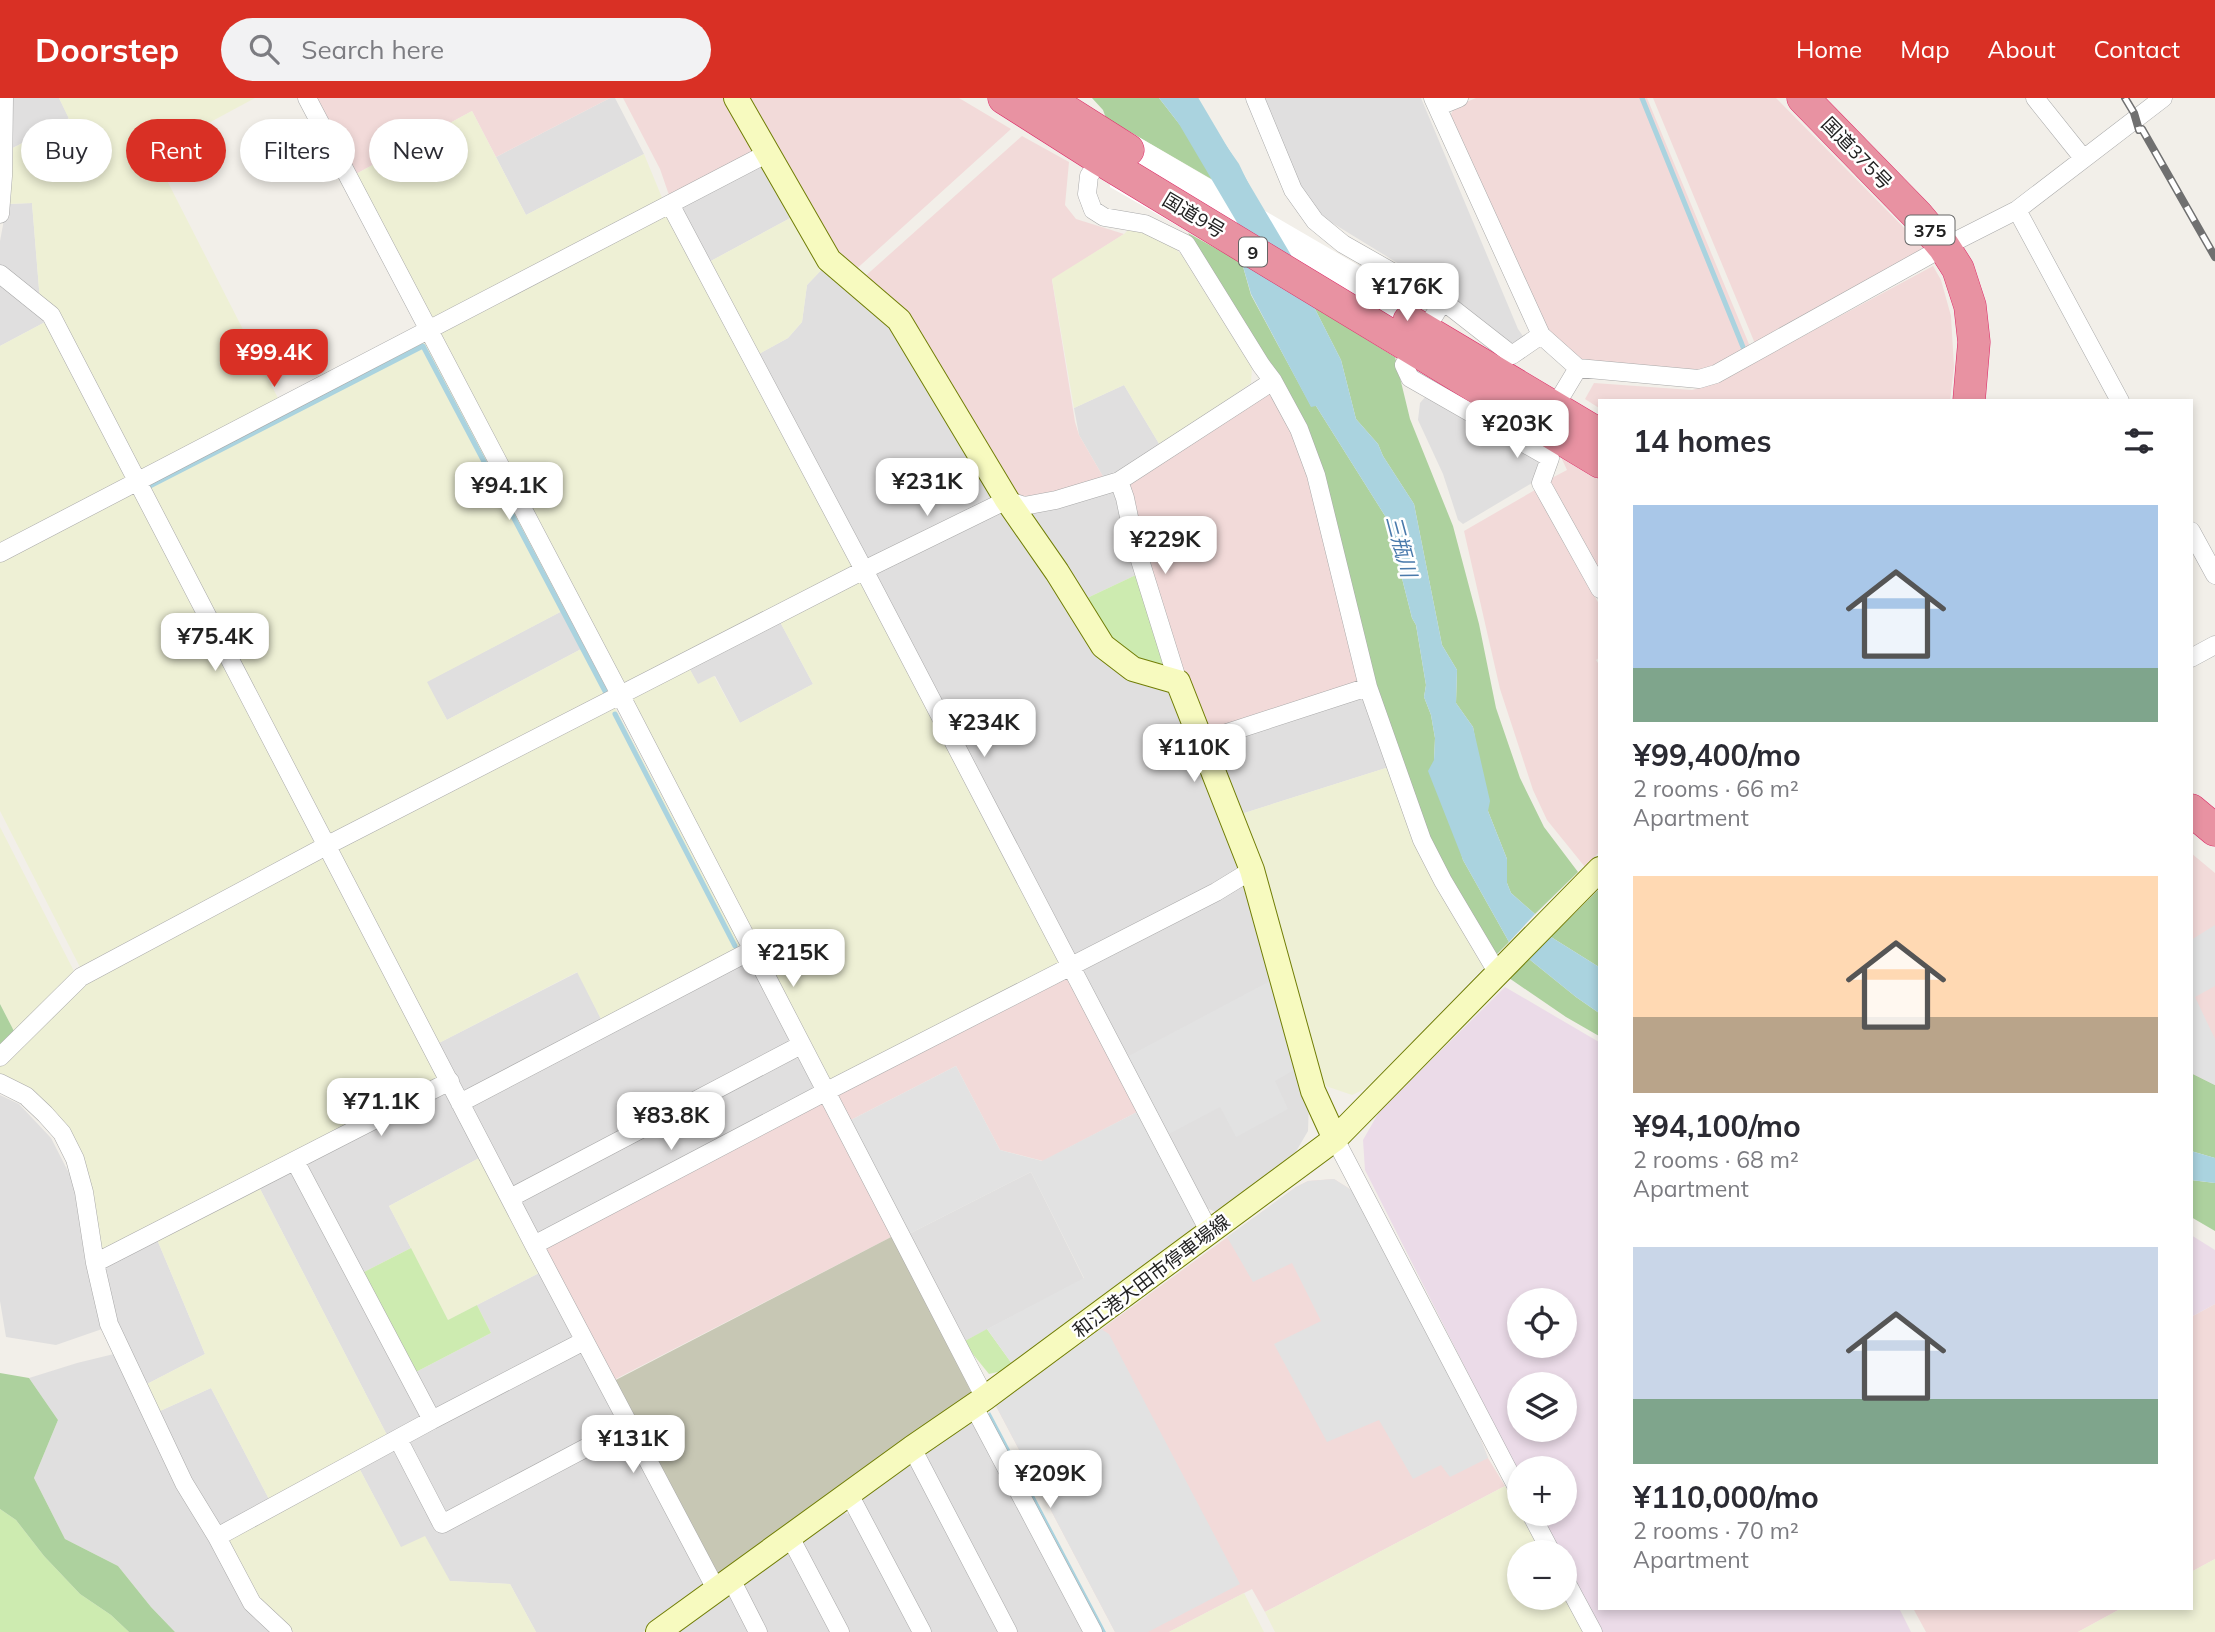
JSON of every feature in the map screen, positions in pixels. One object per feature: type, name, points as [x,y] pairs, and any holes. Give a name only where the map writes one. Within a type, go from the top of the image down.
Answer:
[{"type":"highway","name":"国道9号","points":[[1004,98],[1054,112],[1112,154],[1329,272],[1419,340],[1548,418],[1598,460]]},
{"type":"highway","name":"国道375号","points":[[1803,98],[1919,216],[1958,269],[1970,306],[1974,342],[1969,399]]},
{"type":"highway","name":"国道9号","points":[[1112,154],[1142,183],[1365,320],[1419,340]]},
{"type":"highway","name":"国道9号","points":[[1548,418],[1598,434]]},
{"type":"highway","points":[[2193,812],[2215,830]]},
{"type":"street","points":[[0,214],[4,98]]},
{"type":"street","points":[[307,98],[801,1045],[1093,1632]]},
{"type":"street","points":[[736,98],[829,260],[899,320],[1007,500],[1057,572],[1103,646],[1133,669],[1178,682]]},
{"type":"street","points":[[1255,98],[1293,190],[1315,221],[1343,244],[1443,300],[1512,355],[1541,335]]},
{"type":"street","points":[[1459,98],[1435,103],[1541,335],[1578,368],[1699,379],[1716,374],[1944,247],[2017,210],[2163,98]]},
{"type":"street","points":[[2035,98],[2083,158]]},
{"type":"street","points":[[0,553],[768,153]]},
{"type":"street","points":[[1112,154],[1089,177],[1087,194],[1093,210],[1104,218],[1145,224],[1186,244],[1273,381],[1299,429],[1315,475],[1367,687],[1422,840],[1443,881],[1501,967]]},
{"type":"street","points":[[670,204],[1210,1233]]},
{"type":"street","points":[[2017,210],[2119,399]]},
{"type":"street","points":[[0,274],[51,315],[629,1425],[724,1585],[758,1632]]},
{"type":"street","points":[[1443,300],[1405,365],[1410,378],[1550,458],[1541,483],[1598,585]]},
{"type":"street","points":[[1548,418],[1578,368]]},
{"type":"street","points":[[0,1057],[81,977],[326,846],[864,570],[1007,500],[1024,506],[1056,500],[1119,481],[1273,381]]},
{"type":"street","points":[[1119,481],[1134,541],[1178,682],[1252,870],[1313,1091],[1335,1139],[1507,1468]]},
{"type":"street","points":[[2193,535],[2215,575]]},
{"type":"street","points":[[2193,657],[2215,645]]},
{"type":"street","points":[[1202,741],[1367,687]]},
{"type":"street","points":[[534,1245],[825,1092],[1216,892],[1252,870]]},
{"type":"street","name":"和江港大田市停車場線","points":[[658,1632],[979,1402],[1335,1139],[1592,877]]},
{"type":"street","points":[[460,1103],[751,950]]},
{"type":"street","points":[[510,1198],[801,1045]]},
{"type":"street","points":[[95,1264],[450,1081]]},
{"type":"street","points":[[0,1083],[26,1096],[62,1133],[75,1159],[85,1192],[95,1264],[109,1324],[184,1483],[218,1537],[252,1603],[283,1632]]},
{"type":"street","points":[[295,1161],[432,1420]]},
{"type":"street","points":[[218,1537],[432,1420],[584,1341]]},
{"type":"street","points":[[398,1439],[442,1524],[629,1425]]},
{"type":"street","points":[[912,1448],[1008,1632]]},
{"type":"street","points":[[849,1494],[922,1632]]},
{"type":"street","points":[[790,1537],[840,1632]]},
{"type":"street","points":[[1577,1602],[1593,1632]]},
{"type":"shaded area","points":[[11,98],[59,98],[69,118],[21,119],[21,144],[9,150]]},
{"type":"shaded area","points":[[59,98],[255,98],[216,119],[126,119],[126,182],[168,182],[281,404],[140,477],[40,301],[32,203],[7,204],[9,150],[21,144],[21,182],[112,182],[112,119],[69,119]]},
{"type":"shaded area","points":[[315,98],[610,98],[496,157],[472,111],[457,119],[369,119],[369,167],[356,174],[355,119],[326,119]]},
{"type":"shaded area","points":[[610,98],[615,98],[644,154],[526,215],[496,157]]},
{"type":"shaded area","points":[[623,98],[730,98],[760,152],[669,195],[660,169]]},
{"type":"shaded area","points":[[748,98],[959,98],[1011,129],[852,273],[834,250]]},
{"type":"shaded area","points":[[1262,98],[1421,98],[1518,329],[1525,339],[1517,346],[1509,342],[1430,283],[1321,216],[1301,191]]},
{"type":"shaded area","points":[[1476,98],[1647,98],[1751,349],[1712,368],[1694,371],[1579,360],[1547,332],[1450,117],[1454,107]]},
{"type":"shaded area","points":[[1653,98],[1776,98],[1923,247],[1922,251],[1774,331],[1756,346]]},
{"type":"shaded area","points":[[472,111],[526,215],[644,154],[663,200],[431,321],[356,174],[369,167],[369,182],[468,182],[468,119],[457,119]]},
{"type":"shaded area","points":[[1022,136],[1069,162],[1065,205],[1076,219],[1124,234],[1052,280],[1075,422],[1079,435],[1105,480],[1023,500],[1011,496],[862,279]]},
{"type":"shaded area","points":[[763,160],[796,215],[709,262],[677,204]]},
{"type":"shaded area","points":[[32,203],[40,301],[0,266],[0,241],[7,204]]},
{"type":"shaded area","points":[[663,209],[854,566],[628,690],[438,329]]},
{"type":"shaded area","points":[[796,215],[827,264],[807,285],[802,322],[788,338],[757,355],[709,262]]},
{"type":"shaded area","points":[[1130,228],[1145,231],[1170,244],[1181,254],[1252,368],[1251,383],[1161,447],[1124,385],[1074,408],[1052,279]]},
{"type":"shaded area","points":[[827,264],[898,335],[997,501],[867,563],[757,355],[788,338],[802,322],[807,285]]},
{"type":"shaded area","points":[[1933,266],[1941,280],[1951,316],[1954,367],[1950,399],[1598,399],[1598,407],[1585,399],[1594,383],[1692,390],[1714,384]]},
{"type":"shaded area","points":[[0,279],[49,320],[0,346]]},
{"type":"shaded area","points":[[49,320],[133,480],[0,549],[0,346]]},
{"type":"shaded area","points":[[424,341],[566,609],[427,682],[447,720],[585,647],[607,698],[328,841],[142,484]]},
{"type":"shaded area","points":[[1124,385],[1161,447],[1105,480],[1079,435],[1074,408]]},
{"type":"shaded area","points":[[1276,390],[1311,472],[1361,677],[1355,686],[1212,731],[1206,727],[1153,593],[1131,510],[1130,480]]},
{"type":"shaded area","points":[[1426,396],[1543,457],[1532,483],[1463,524],[1458,520],[1443,474],[1418,420],[1420,403]]},
{"type":"shaded area","points":[[1560,455],[1598,479],[1598,573],[1548,480],[1567,470]]},
{"type":"shaded area","points":[[134,487],[321,845],[83,973],[0,811],[0,556]]},
{"type":"shaded area","points":[[1109,487],[1120,498],[1138,574],[1085,599],[1023,508]]},
{"type":"shaded area","points":[[1535,490],[1598,602],[1598,853],[1585,867],[1547,820],[1533,790],[1500,689],[1464,531]]},
{"type":"shaded area","points":[[1002,507],[1174,692],[1243,869],[1074,962],[871,575]]},
{"type":"shaded area","points":[[861,578],[1061,964],[829,1083],[627,697],[688,666],[698,684],[714,676],[740,723],[813,684],[778,618]]},
{"type":"shaded area","points":[[566,609],[585,647],[447,720],[426,682]]},
{"type":"shaded area","points":[[778,618],[813,684],[740,723],[715,676],[698,685],[688,666]]},
{"type":"shaded area","points":[[1359,696],[1365,697],[1389,767],[1238,815],[1214,750],[1217,743]]},
{"type":"shaded area","points":[[614,706],[742,947],[603,1023],[577,972],[437,1044],[335,847]]},
{"type":"shaded area","points":[[1389,767],[1486,965],[1369,1087],[1352,1095],[1317,1083],[1238,815]]},
{"type":"shaded area","points":[[0,827],[76,975],[16,1035],[0,1004]]},
{"type":"shaded area","points":[[325,852],[443,1080],[100,1256],[76,1147],[0,1076],[0,1063],[85,979]]},
{"type":"shaded area","points":[[2193,855],[2215,873],[2215,1085],[2193,1074]]},
{"type":"shaded area","points":[[1246,879],[1309,1102],[1308,1131],[1291,1160],[1219,1213],[1201,1206],[1079,970]]},
{"type":"shaded area","points":[[2215,925],[2215,986],[2195,997],[2215,1039],[2215,1085],[2193,1074],[2193,939]]},
{"type":"shaded area","points":[[749,961],[789,1038],[788,1045],[515,1188],[509,1187],[470,1107]]},
{"type":"shaded area","points":[[578,972],[603,1023],[469,1091],[461,1090],[437,1044]]},
{"type":"shaded area","points":[[1069,975],[1139,1111],[1043,1161],[1000,1150],[956,1066],[847,1122],[833,1092]]},
{"type":"shaded area","points":[[1274,979],[1299,1067],[1275,1081],[1288,1109],[1236,1137],[1220,1107],[1165,1136],[1125,1058]]},
{"type":"shaded area","points":[[1505,987],[1598,1041],[1598,1610],[1900,1610],[1911,1632],[1600,1632],[1577,1587],[1577,1540],[1553,1540],[1545,1526],[1577,1526],[1577,1456],[1510,1456],[1365,1170],[1363,1140],[1379,1112]]},
{"type":"shaded area","points":[[795,1058],[799,1059],[817,1092],[535,1239],[518,1199]]},
{"type":"shaded area","points":[[956,1066],[1000,1150],[1042,1161],[1139,1111],[1194,1218],[1195,1228],[1015,1368],[987,1329],[1084,1278],[1031,1172],[907,1235],[847,1122]]},
{"type":"shaded area","points":[[447,1086],[483,1156],[389,1206],[411,1248],[362,1273],[308,1167],[311,1158]]},
{"type":"shaded area","points":[[0,1095],[19,1104],[51,1138],[75,1185],[105,1328],[56,1345],[6,1337],[0,1301]]},
{"type":"shaded area","points":[[823,1100],[893,1236],[610,1382],[543,1244]]},
{"type":"shaded area","points":[[483,1156],[543,1271],[448,1320],[389,1206]]},
{"type":"shaded area","points":[[284,1171],[297,1174],[423,1413],[420,1422],[389,1439],[258,1185]]},
{"type":"shaded area","points":[[1031,1172],[1084,1279],[963,1342],[907,1235]]},
{"type":"shaded area","points":[[1334,1179],[1353,1191],[1477,1430],[1488,1458],[1505,1486],[1265,1612],[1252,1589],[1169,1632],[1115,1632],[996,1406],[1296,1187],[1308,1181]]},
{"type":"shaded area","points":[[1334,1179],[1353,1191],[1477,1430],[1488,1458],[1450,1477],[1441,1465],[1413,1479],[1379,1420],[1327,1442],[1274,1344],[1321,1321],[1292,1263],[1253,1282],[1227,1237],[1296,1187],[1308,1181]]},
{"type":"shaded area","points":[[258,1185],[389,1439],[271,1503],[211,1388],[160,1411],[147,1384],[205,1354],[156,1237]]},
{"type":"shaded area","points":[[893,1236],[977,1397],[733,1571],[715,1575],[610,1383]]},
{"type":"shaded area","points":[[2193,1236],[2215,1250],[2215,1304],[2193,1316]]},
{"type":"shaded area","points":[[156,1237],[205,1354],[147,1384],[119,1334],[102,1266]]},
{"type":"shaded area","points":[[543,1271],[576,1335],[439,1411],[431,1408],[414,1373],[491,1333],[477,1305]]},
{"type":"shaded area","points":[[2215,1304],[2215,1559],[2193,1571],[2193,1316]]},
{"type":"shaded area","points":[[1101,1329],[1109,1334],[1240,1584],[1148,1632],[1115,1632],[996,1406]]},
{"type":"shaded area","points":[[584,1347],[709,1588],[643,1632],[536,1632],[510,1584],[449,1581],[401,1548],[358,1466]]},
{"type":"shaded area","points":[[118,1353],[275,1632],[175,1632],[118,1566],[65,1539],[34,1478],[58,1420],[29,1378]]},
{"type":"shaded area","points":[[211,1388],[271,1503],[220,1531],[195,1488],[160,1411]]},
{"type":"shaded area","points":[[970,1416],[1087,1632],[1013,1632],[930,1471],[926,1454]]},
{"type":"shaded area","points":[[908,1465],[916,1469],[1001,1632],[926,1632],[861,1506],[861,1495]]},
{"type":"shaded area","points":[[358,1466],[401,1547],[425,1536],[450,1581],[510,1584],[536,1632],[294,1632],[277,1619],[258,1600],[225,1537]]},
{"type":"shaded area","points":[[1505,1486],[1507,1526],[1527,1526],[1534,1540],[1507,1540],[1507,1610],[1572,1610],[1583,1632],[1275,1632],[1265,1612]]},
{"type":"shaded area","points":[[840,1511],[853,1516],[914,1632],[843,1632],[798,1545]]},
{"type":"shaded area","points":[[780,1552],[796,1557],[835,1632],[764,1632],[743,1591],[743,1579]]},
{"type":"shaded area","points":[[2215,1559],[2215,1632],[2078,1632],[2118,1610],[2193,1610],[2193,1571]]},
{"type":"shaded area","points":[[728,1591],[751,1632],[672,1632]]},
{"type":"shaded area","points":[[1244,1593],[1264,1632],[1169,1632]]},
{"type":"shaded area","points":[[1914,1610],[2118,1610],[2078,1632],[1926,1632]]},
{"type":"green space","points":[[1092,98],[1159,98],[1219,175],[1225,187],[1106,118],[1103,110]]},
{"type":"green space","points":[[1188,233],[1242,263],[1251,295],[1311,406],[1316,406],[1387,519],[1416,625],[1426,685],[1424,697],[1435,738],[1434,760],[1463,860],[1509,942],[1496,955],[1491,957],[1419,817],[1381,716],[1321,481],[1232,305]]},
{"type":"green space","points":[[1313,305],[1395,357],[1410,419],[1453,526],[1479,624],[1496,708],[1520,778],[1544,827],[1578,872],[1535,914],[1511,893],[1507,883],[1507,859],[1488,811],[1473,727],[1456,703],[1457,670],[1442,645],[1414,504],[1378,444],[1356,419],[1341,360]]},
{"type":"green space","points":[[1138,574],[1168,671],[1119,652],[1085,599]]},
{"type":"green space","points":[[1598,890],[1598,966],[1551,937]]},
{"type":"green space","points":[[1529,959],[1598,1012],[1598,1035],[1566,1017],[1509,978]]},
{"type":"green space","points":[[0,1004],[16,1035],[0,1050]]},
{"type":"green space","points":[[2193,1074],[2215,1085],[2215,1158],[2193,1152]]},
{"type":"green space","points":[[2193,1180],[2215,1183],[2215,1231],[2193,1218]]},
{"type":"green space","points":[[411,1248],[448,1320],[477,1305],[491,1333],[414,1373],[362,1273]]},
{"type":"green space","points":[[987,1329],[1015,1368],[989,1374],[963,1342]]},
{"type":"green space","points":[[0,1373],[29,1378],[58,1420],[34,1478],[65,1539],[118,1566],[175,1632],[129,1632],[111,1615],[80,1594],[44,1556],[16,1520],[0,1509]]},
{"type":"green space","points":[[0,1509],[16,1520],[44,1556],[80,1594],[111,1615],[129,1632],[0,1632]]},
{"type":"water","points":[[1159,98],[1193,98],[1239,164],[1260,208],[1225,187],[1219,175]]},
{"type":"water","points":[[1242,263],[1313,305],[1341,360],[1356,419],[1378,444],[1414,504],[1442,645],[1457,670],[1456,703],[1473,727],[1490,801],[1488,811],[1507,859],[1507,883],[1511,893],[1535,914],[1509,942],[1463,860],[1428,771],[1434,760],[1435,738],[1424,697],[1426,685],[1416,625],[1387,519],[1316,406],[1311,407],[1251,294]]},
{"type":"water","points":[[1551,937],[1598,966],[1598,1012],[1576,997],[1529,959]]},
{"type":"water","points":[[2193,1152],[2215,1158],[2215,1183],[2193,1180]]},
{"type":"water","points":[[990,1412],[1106,1632],[1099,1632],[986,1416]]},
{"type":"pier","points":[[1106,118],[1423,303],[1395,357],[1242,263],[1110,187]]},
{"type":"waterway","name":"三瓶川","points":[[1181,98],[1286,276]]},
{"type":"waterway","points":[[1642,98],[1743,347]]},
{"type":"waterway","points":[[146,488],[423,346],[606,693]]},
{"type":"waterway","points":[[615,714],[735,946]]},
{"type":"railway","points":[[2125,98],[2134,113],[2139,130],[2142,129],[2215,257]]}]
